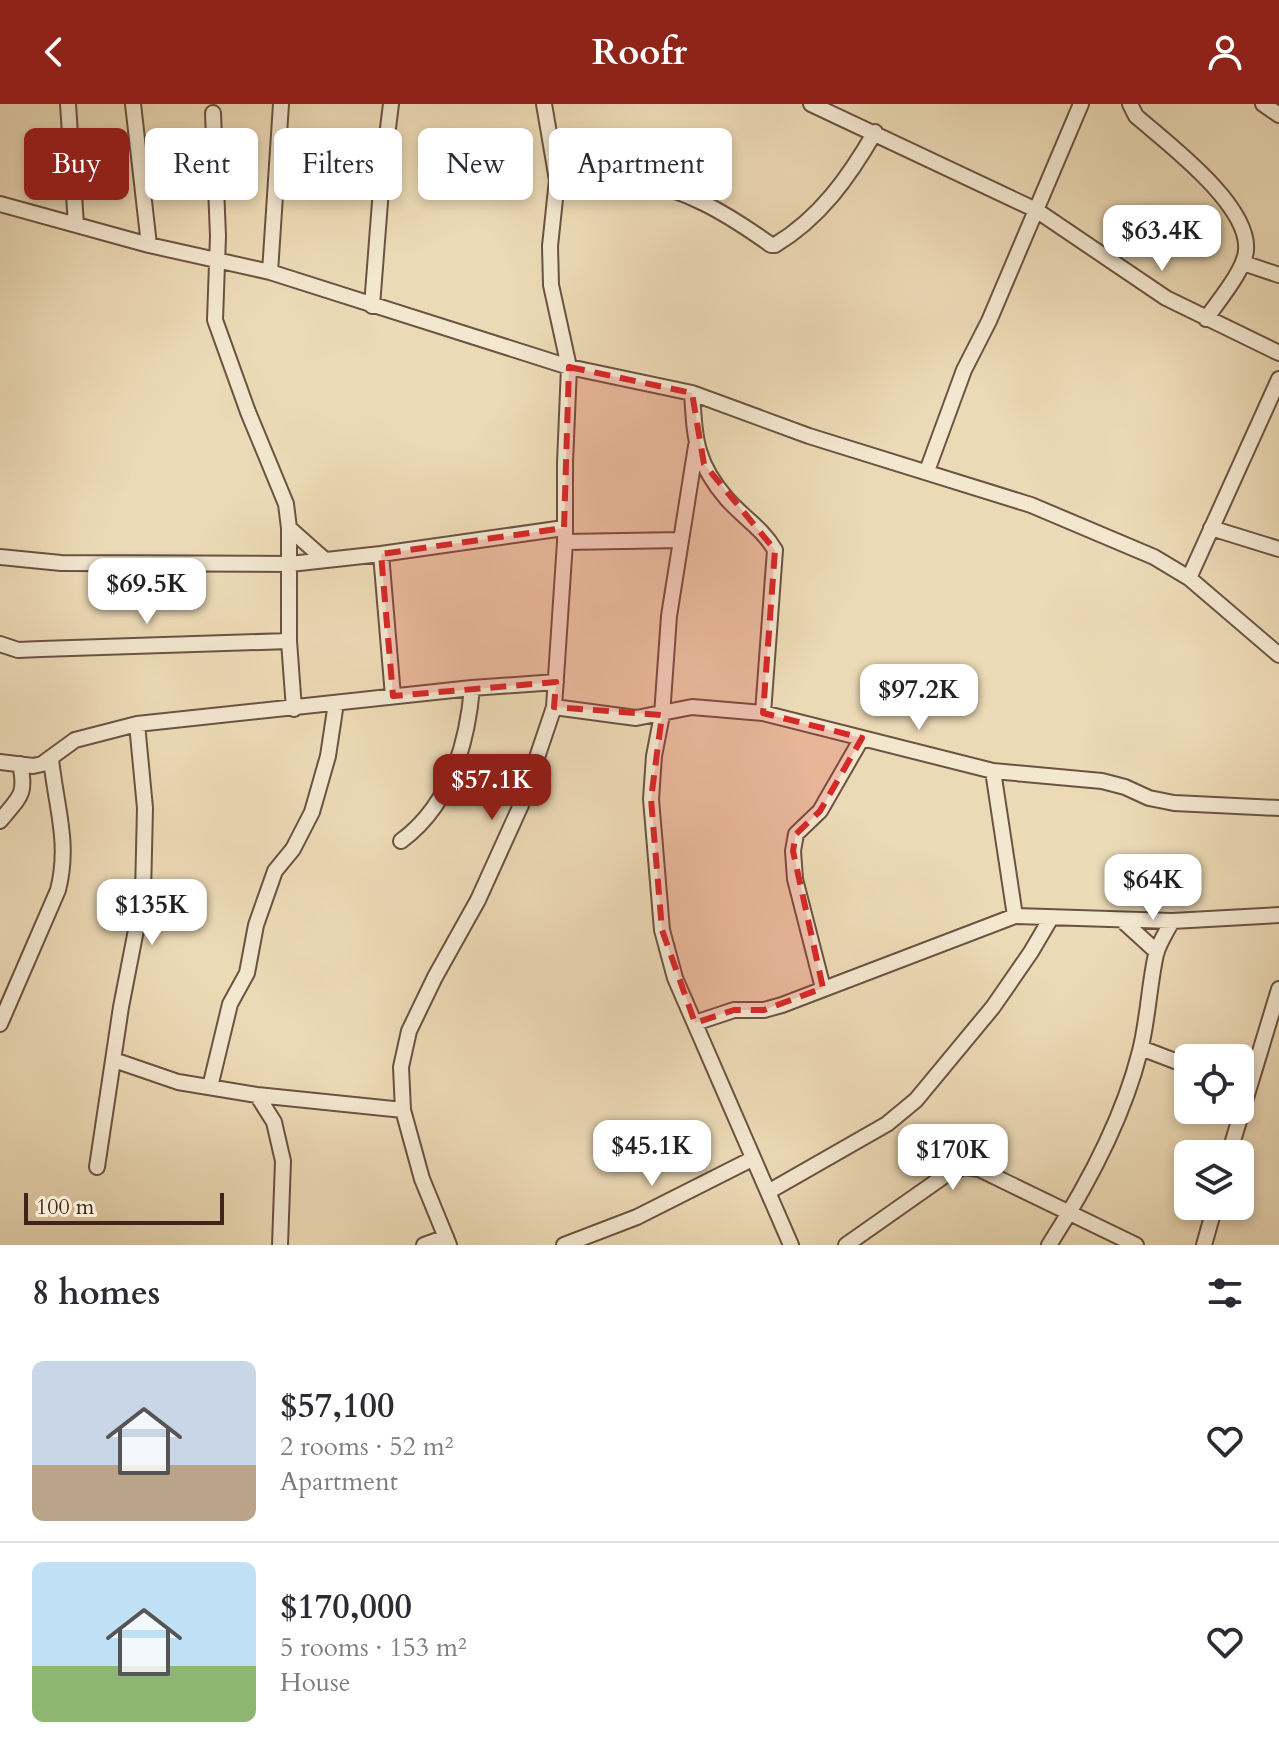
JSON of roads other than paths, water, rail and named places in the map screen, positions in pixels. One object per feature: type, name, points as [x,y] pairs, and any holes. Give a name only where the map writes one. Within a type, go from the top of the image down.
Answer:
[{"type":"street","points":[[68,104],[76,225]]},
{"type":"street","points":[[133,104],[149,245]]},
{"type":"street","points":[[279,128],[281,104]]},
{"type":"street","points":[[388,128],[391,104]]},
{"type":"street","points":[[544,104],[549,133]]},
{"type":"street","points":[[811,104],[1036,210],[1166,298],[1279,353]]},
{"type":"street","points":[[1130,104],[1136,116],[1198,170],[1232,210],[1246,244],[1243,263],[1206,319]]},
{"type":"street","points":[[1263,104],[1279,115]]},
{"type":"street","points":[[927,471],[964,370],[989,321],[1078,107]]},
{"type":"street","points":[[213,113],[217,260],[215,320],[248,412],[282,493],[289,528],[289,641],[294,709]]},
{"type":"street","points":[[697,200],[775,245],[831,199],[851,173],[875,132]]},
{"type":"street","points":[[270,272],[275,200]]},
{"type":"street","points":[[372,306],[380,200]]},
{"type":"street","points":[[424,1245],[448,1241],[422,1179],[403,1110],[401,1067],[409,1031],[484,887],[521,805],[554,707],[565,535],[569,367],[551,285],[550,246],[555,200]]},
{"type":"street","points":[[0,204],[149,245],[270,272],[569,367],[692,393],[809,436],[927,471],[1068,520],[1154,557],[1189,578],[1279,655]]},
{"type":"street","points":[[1243,263],[1279,275]]},
{"type":"street","points":[[1189,578],[1279,379]]},
{"type":"street","points":[[692,393],[696,446],[669,616],[662,715],[654,756],[651,799],[662,930],[675,978],[791,1245]]},
{"type":"street","points":[[696,446],[726,498],[765,533],[775,550],[763,713]]},
{"type":"street","points":[[289,528],[325,560]]},
{"type":"street","points":[[1211,528],[1279,549]]},
{"type":"street","points":[[0,557],[61,563],[290,564],[565,535],[681,540]]},
{"type":"street","points":[[381,554],[393,696]]},
{"type":"street","points":[[0,644],[29,650],[289,641]]},
{"type":"street","points":[[0,762],[33,766],[51,759],[75,740],[137,724],[472,688],[556,682]]},
{"type":"street","points":[[401,841],[418,829],[433,810],[455,771],[472,688]]},
{"type":"street","points":[[210,1087],[230,1004],[247,973],[256,925],[275,871],[293,849],[312,812],[328,756],[336,703]]},
{"type":"street","points":[[554,707],[636,718],[692,707],[763,713],[993,771],[1102,781],[1149,798],[1174,803],[1279,808]]},
{"type":"street","points":[[97,1167],[121,1007],[143,894],[145,808],[137,724]]},
{"type":"street","points":[[823,988],[795,879],[793,851],[796,834],[820,811],[862,738]]},
{"type":"street","points":[[0,1024],[58,890],[64,867],[65,844],[51,759]]},
{"type":"street","points":[[0,821],[22,793],[24,784],[20,764]]},
{"type":"street","points":[[993,771],[1015,916]]},
{"type":"street","points":[[695,1023],[734,1010],[764,1010],[1015,916],[1172,921],[1279,915]]},
{"type":"street","points":[[768,1192],[887,1124],[916,1100],[993,1007],[1051,918]]},
{"type":"street","points":[[1123,921],[1157,952]]},
{"type":"street","points":[[1049,1245],[1069,1214],[1116,1119],[1141,1048],[1157,952],[1172,921]]},
{"type":"street","points":[[1254,1059],[1279,989]]},
{"type":"street","points":[[1141,1048],[1174,1061]]},
{"type":"street","points":[[114,1060],[178,1082],[289,1099],[403,1110]]},
{"type":"street","points":[[257,1095],[274,1122],[283,1161],[280,1245]]},
{"type":"street","points":[[274,1122],[289,1099]]},
{"type":"street","points":[[564,1245],[637,1217],[752,1159]]},
{"type":"street","points":[[846,1245],[947,1174],[964,1167],[979,1169],[1136,1245]]},
{"type":"street","points":[[1204,1245],[1211,1220]]}]
